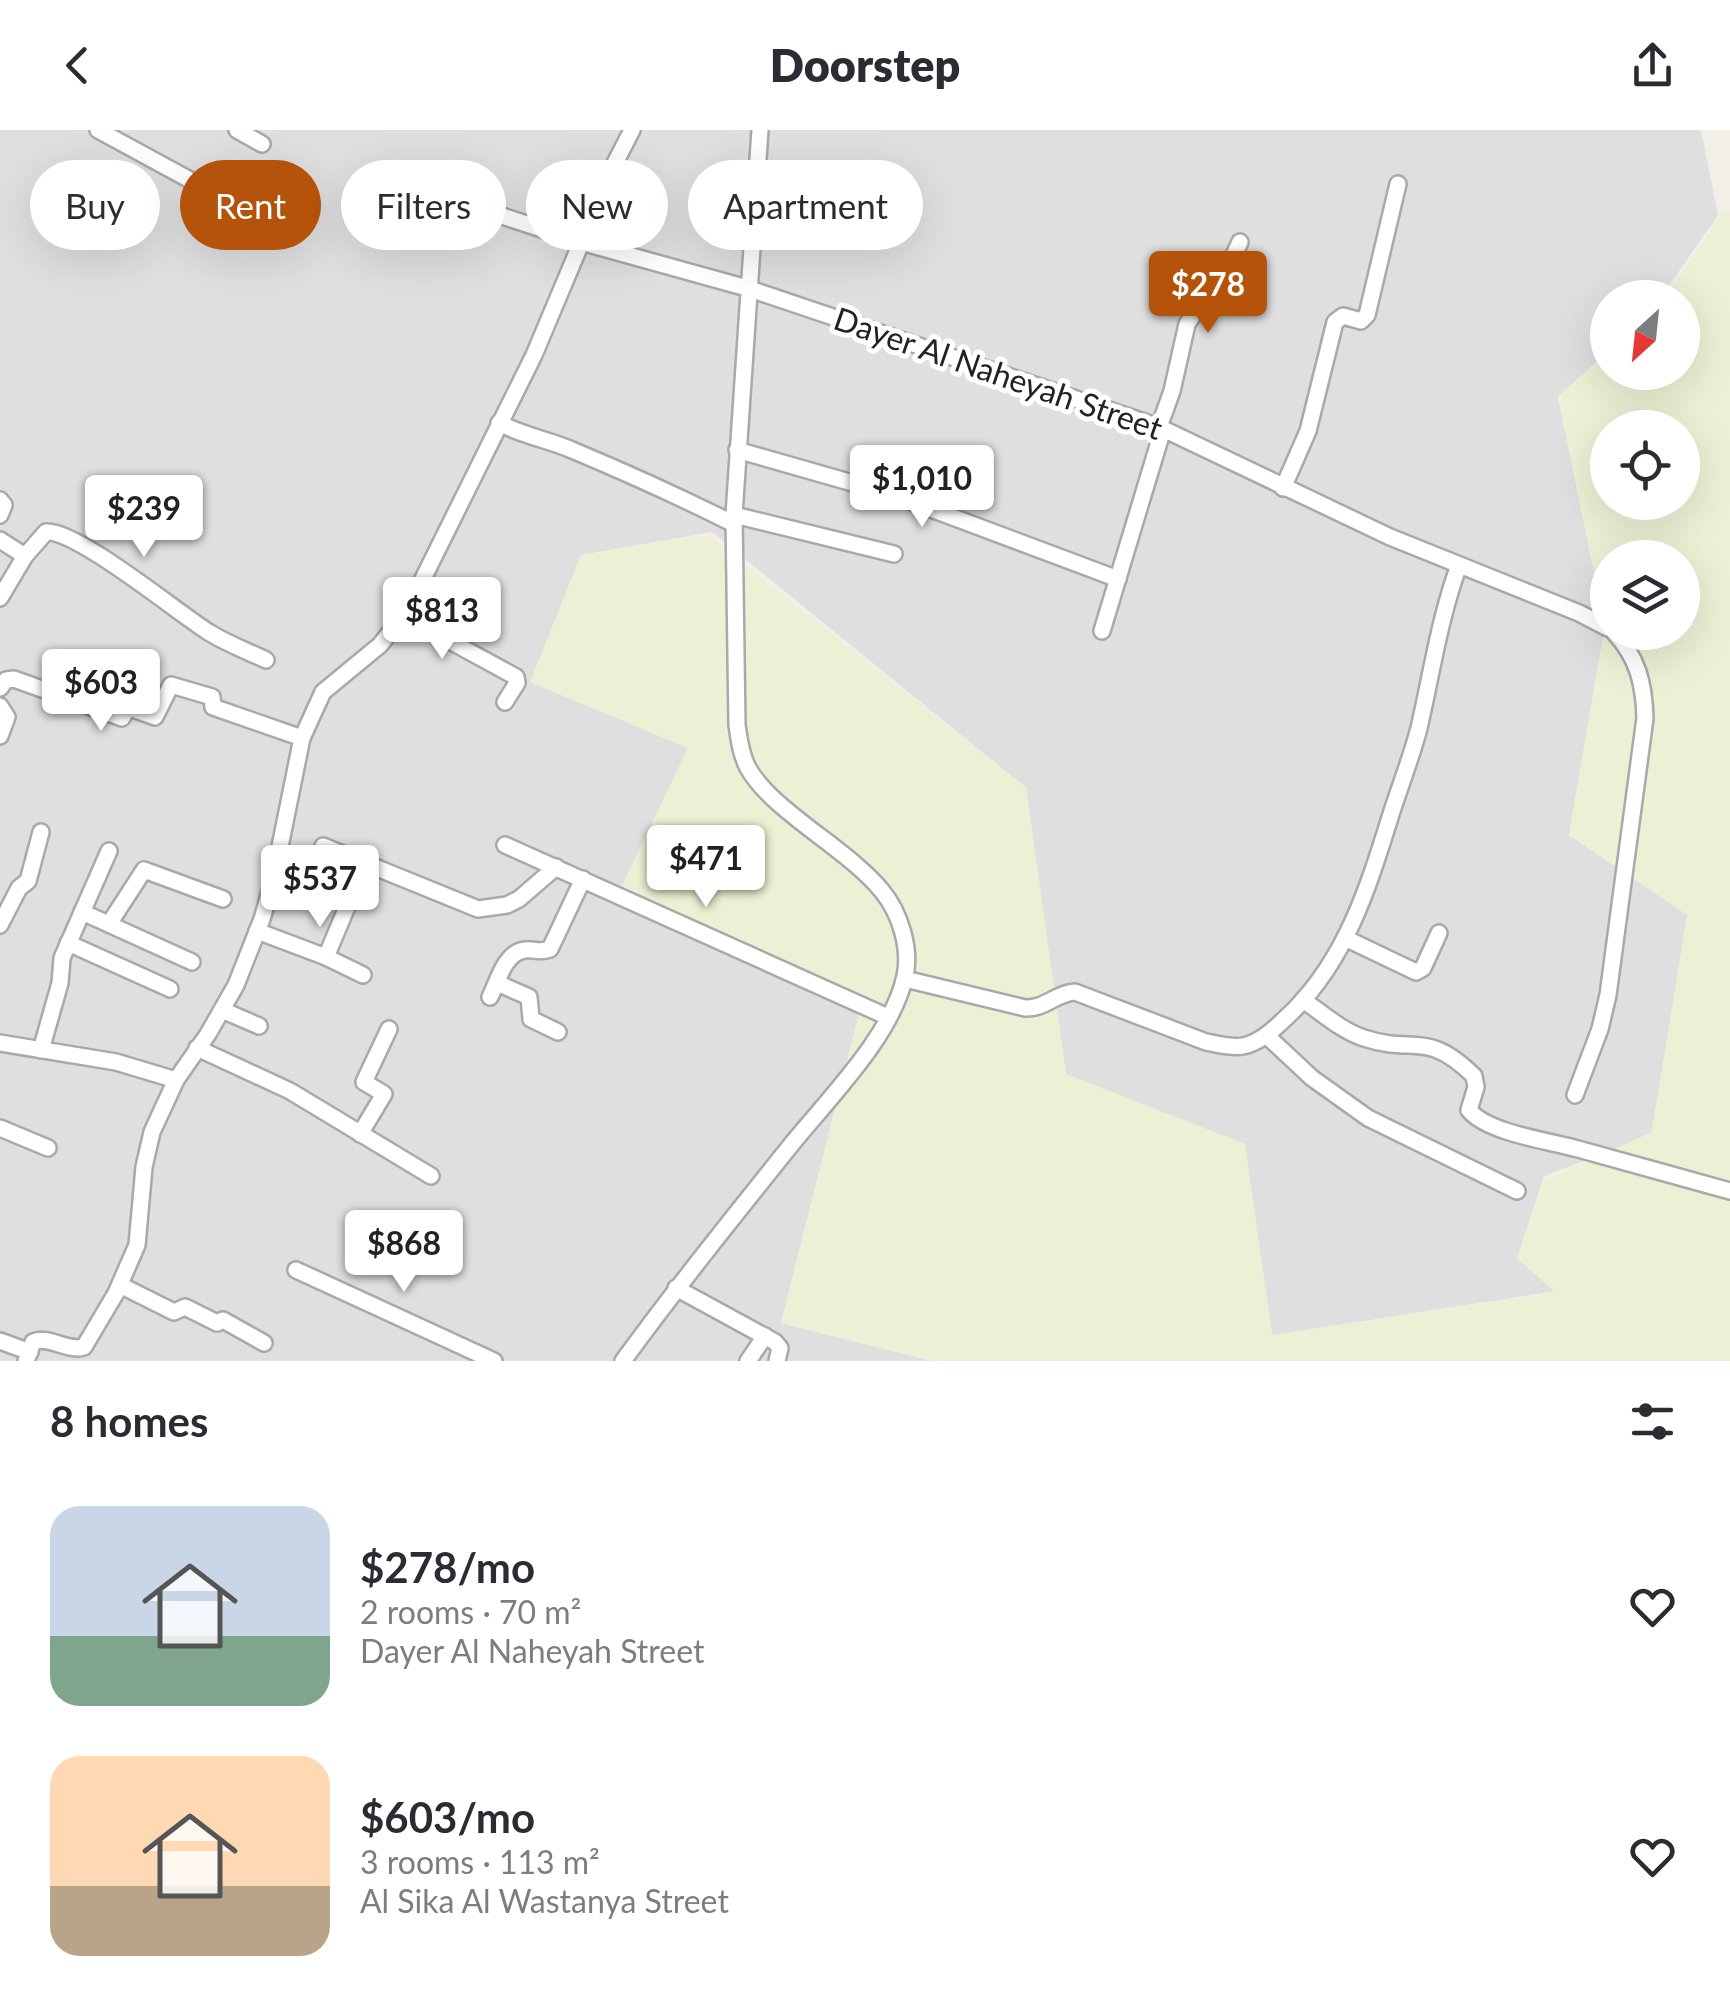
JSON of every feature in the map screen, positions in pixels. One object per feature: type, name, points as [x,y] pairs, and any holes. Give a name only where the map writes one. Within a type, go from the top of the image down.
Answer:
[{"type":"street","points":[[98,130],[180,175]]},
{"type":"street","points":[[237,130],[262,144]]},
{"type":"street","points":[[617,160],[632,130]]},
{"type":"street","points":[[624,1361],[676,1288],[866,1052],[905,980],[907,965],[902,926],[884,892],[758,782],[742,756],[736,724],[734,519],[760,130]]},
{"type":"street","points":[[1284,488],[1308,431],[1336,319],[1343,316],[1360,320],[1367,315],[1398,184]]},
{"type":"street","points":[[1102,630],[1172,391],[1187,324],[1191,316],[1213,300],[1240,242]]},
{"type":"street","points":[[0,1341],[28,1356],[33,1342],[40,1340],[78,1349],[86,1346],[120,1285],[137,1245],[147,1149],[176,1080],[222,1010],[274,881],[302,738],[324,692],[380,645],[404,616],[534,354],[579,250]]},
{"type":"street","name":"Dayer Al Naheyah Street","points":[[611,250],[747,288],[1161,428],[1284,488],[1590,618]]},
{"type":"street","points":[[500,423],[734,519],[894,554]]},
{"type":"street","points":[[737,450],[891,494],[1118,579]]},
{"type":"street","points":[[0,500],[4,508],[0,515]]},
{"type":"street","points":[[0,598],[26,556],[46,532],[54,532],[96,554],[211,634],[266,660]]},
{"type":"street","points":[[0,540],[26,556]]},
{"type":"street","points":[[905,980],[1025,1008],[1036,1008],[1059,995],[1075,992],[1171,1030],[1227,1046],[1244,1046],[1266,1035],[1324,974],[1345,938],[1375,870],[1412,754],[1440,621],[1458,565]]},
{"type":"street","points":[[404,616],[516,677],[517,683],[505,702]]},
{"type":"street","points":[[1575,1095],[1600,1029],[1608,994],[1645,718],[1642,678],[1628,650]]},
{"type":"street","points":[[0,688],[6,680],[14,679],[122,718],[142,682]]},
{"type":"street","points":[[130,708],[155,717],[171,685],[212,697],[213,707],[302,738]]},
{"type":"street","points":[[0,706],[7,717],[0,736]]},
{"type":"street","points":[[0,926],[18,888],[28,881],[41,832]]},
{"type":"street","points":[[506,845],[888,1016]]},
{"type":"street","points":[[324,846],[478,909],[506,905],[519,898],[556,867]]},
{"type":"street","points":[[41,1050],[60,983],[62,958],[109,851]]},
{"type":"street","points":[[326,957],[365,864]]},
{"type":"street","points":[[108,924],[144,870],[223,899]]},
{"type":"street","points":[[558,1032],[531,1018],[528,997],[494,990],[515,952],[550,949],[583,879]]},
{"type":"street","points":[[82,912],[192,962]]},
{"type":"street","points":[[257,931],[363,975]]},
{"type":"street","points":[[1345,938],[1416,972],[1423,968],[1440,933]]},
{"type":"street","points":[[68,943],[170,989]]},
{"type":"street","points":[[1303,1000],[1360,1037],[1384,1043],[1423,1044],[1446,1052],[1474,1076],[1476,1087],[1469,1110],[1478,1118],[1537,1142],[1568,1146],[1730,1191]]},
{"type":"street","points":[[222,1010],[259,1026]]},
{"type":"street","points":[[360,1134],[384,1094],[364,1082],[389,1029]]},
{"type":"street","points":[[1266,1035],[1312,1078],[1368,1118],[1517,1190]]},
{"type":"street","points":[[0,1043],[116,1062],[176,1080]]},
{"type":"street","points":[[197,1048],[290,1090],[431,1176]]},
{"type":"street","points":[[0,1128],[48,1148]]},
{"type":"street","points":[[296,1270],[494,1361]]},
{"type":"street","points":[[120,1285],[174,1312],[185,1308],[217,1323],[222,1320],[264,1342]]},
{"type":"street","points":[[676,1288],[766,1336],[778,1345],[777,1361]]},
{"type":"street","points":[[748,1361],[766,1336]]},
{"type":"shaded area","points":[[0,130],[1701,130],[1718,215],[1673,280],[1590,280],[1590,368],[1558,397],[1590,553],[1590,650],[1601,650],[1569,835],[1688,915],[1651,1136],[1544,1176],[1517,1259],[1557,1291],[1272,1335],[1244,1144],[1066,1075],[1025,787],[712,532],[581,555],[688,748],[620,892],[859,1014],[781,1323],[932,1361],[0,1361]]},
{"type":"green space","points":[[1724,210],[1730,213],[1730,1361],[932,1361],[781,1323],[859,1014],[619,892],[688,748],[530,682],[581,555],[707,535],[1026,787],[1066,1074],[1245,1144],[1272,1335],[1556,1293],[1517,1258],[1544,1181],[1652,1132],[1687,915],[1569,835],[1601,650],[1700,650],[1700,540],[1590,540],[1590,553],[1558,396],[1590,369],[1590,390],[1700,390],[1700,280],[1677,280]]}]
